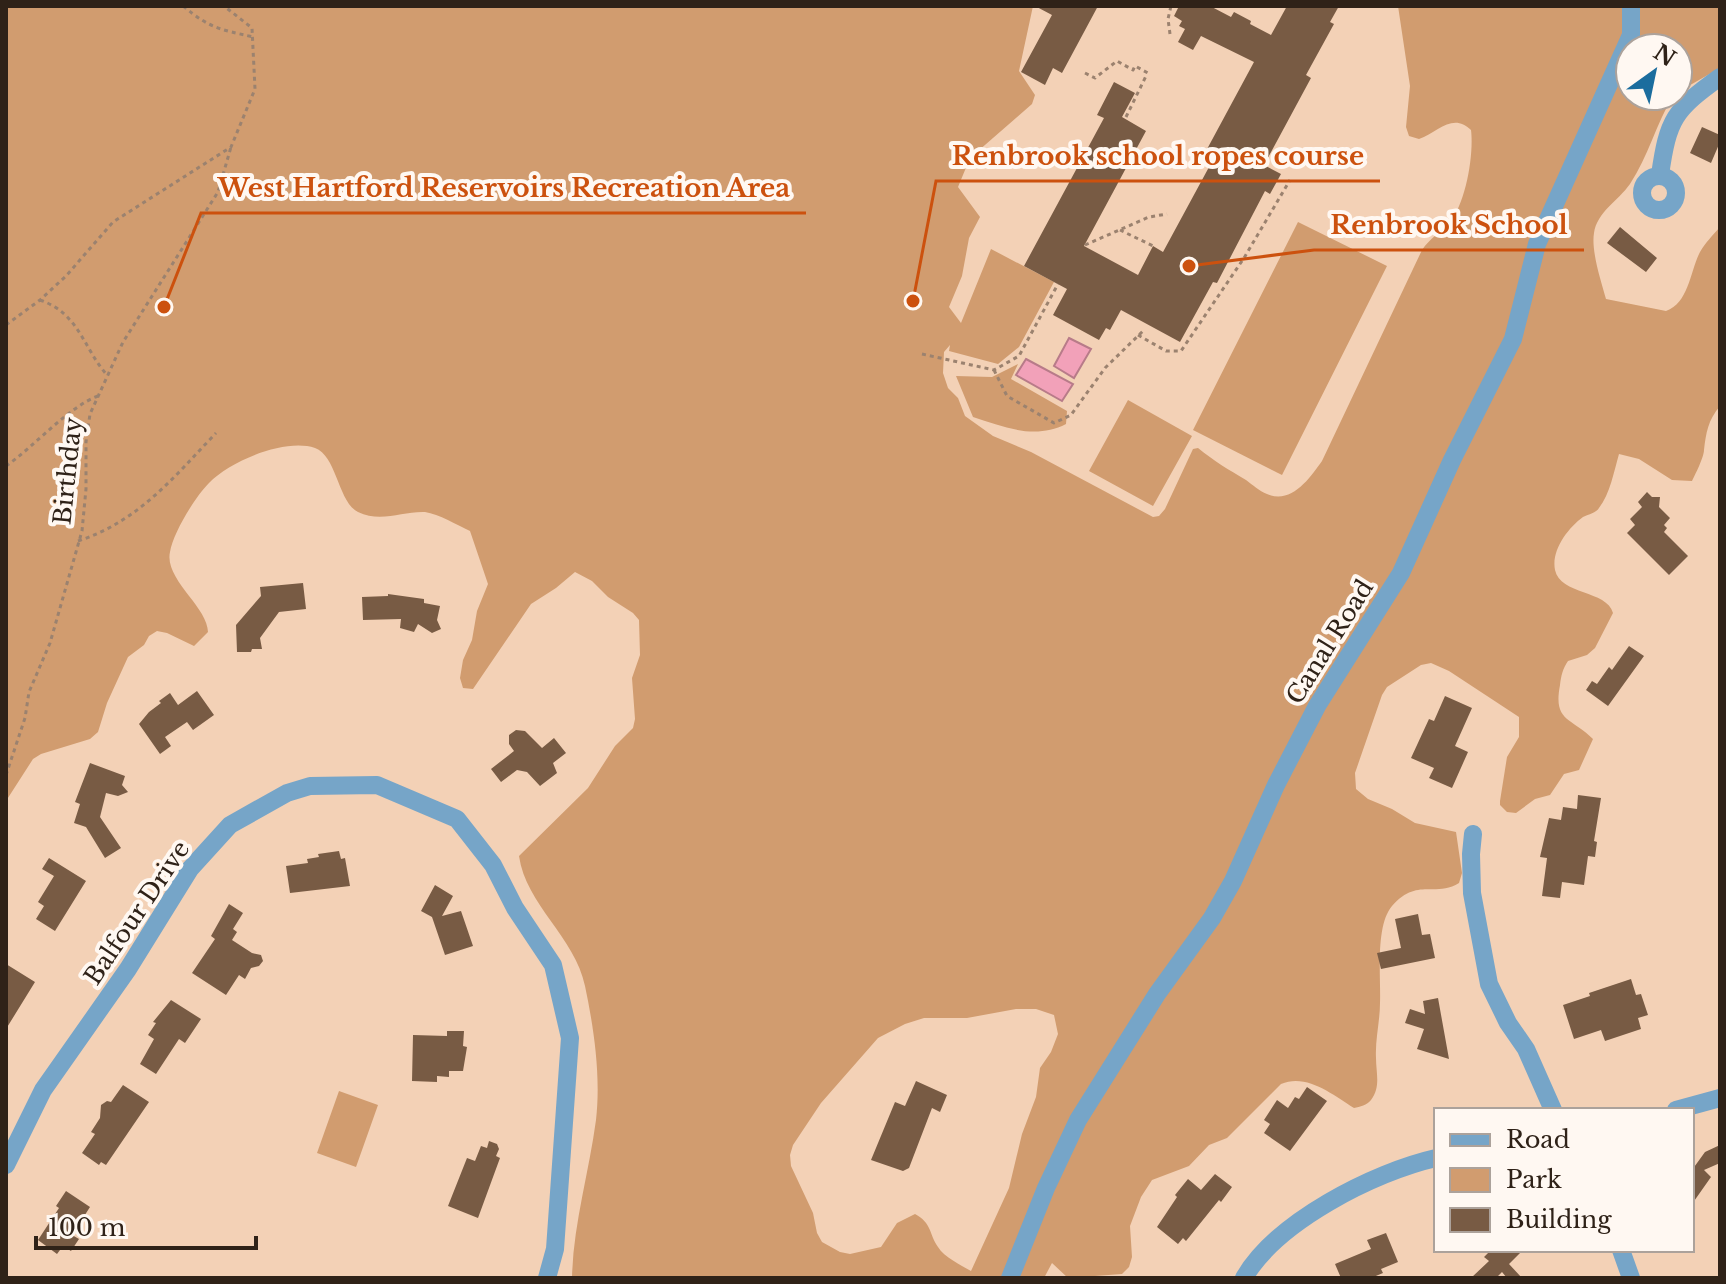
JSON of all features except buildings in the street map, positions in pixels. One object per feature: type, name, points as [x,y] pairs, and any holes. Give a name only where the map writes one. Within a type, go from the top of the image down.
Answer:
[{"type":"street","name":"Canal Road","points":[[1010,1278],[1046,1188],[1078,1120],[1142,1015],[1212,918],[1317,706],[1401,573],[1452,460],[1513,339],[1537,244],[1631,35],[1631,6]]},
{"type":"street","points":[[1660,175],[1664,143],[1677,113],[1683,104],[1720,77]]},
{"type":"street","name":"Balfour Drive","points":[[6,1165],[43,1090],[128,969],[190,869],[230,825],[287,793],[310,786],[377,785],[457,819],[493,865],[515,908],[553,965],[570,1038],[555,1249],[547,1278]]},
{"type":"street","points":[[1473,834],[1472,893],[1489,984],[1508,1023],[1526,1049],[1552,1108]]},
{"type":"street","points":[[1683,1108],[1720,1098]]},
{"type":"street","points":[[1244,1278],[1254,1259],[1315,1209],[1388,1173],[1434,1159]]},
{"type":"street","points":[[1622,1252],[1631,1278]]},
{"type":"path","points":[[183,6],[201,21],[226,32],[253,37]]},
{"type":"path","name":"Birthday","points":[[6,775],[25,718],[29,692],[50,643],[78,541],[86,489],[86,442],[90,414],[136,320],[218,192],[231,147],[255,89],[252,28],[224,6]]},
{"type":"path","points":[[1170,34],[1168,19],[1171,6]]},
{"type":"path","points":[[1085,73],[1095,78],[1117,61],[1148,74],[1126,117]]},
{"type":"path","points":[[6,325],[66,276],[113,222],[231,147]]},
{"type":"path","points":[[1138,335],[1166,351],[1181,351],[1244,258],[1290,180]]},
{"type":"path","points":[[1085,245],[1133,223],[1167,214]]},
{"type":"path","points":[[1131,236],[1133,223]]},
{"type":"path","points":[[1119,229],[1153,246]]},
{"type":"path","points":[[922,354],[994,370],[1019,356],[1058,284]]},
{"type":"path","points":[[40,300],[59,309],[73,322],[107,375]]},
{"type":"path","points":[[994,370],[1007,396],[1054,423],[1071,415],[1105,368],[1144,330]]},
{"type":"path","points":[[6,466],[30,449],[72,410],[98,396]]},
{"type":"path","points":[[78,541],[104,532],[151,501],[216,433]]},
{"type":"green space","points":[[6,6],[1033,6],[1019,71],[1035,95],[1032,104],[970,158],[958,187],[980,217],[969,238],[962,276],[949,307],[961,323],[991,249],[1054,282],[1019,347],[998,364],[949,351],[950,345],[944,352],[943,373],[965,416],[993,436],[1031,452],[1153,517],[1159,516],[1165,509],[1193,449],[1198,448],[1267,494],[1284,496],[1306,482],[1322,461],[1422,250],[1455,215],[1468,178],[1471,130],[1452,123],[1419,139],[1409,136],[1406,127],[1410,86],[1398,6],[1720,6],[1720,68],[1694,83],[1694,32],[1614,32],[1614,112],[1665,112],[1636,174],[1596,226],[1593,240],[1595,257],[1606,299],[1666,311],[1674,307],[1688,286],[1700,252],[1720,227],[1720,406],[1710,422],[1703,457],[1692,481],[1672,480],[1639,459],[1619,454],[1603,502],[1596,511],[1572,527],[1558,547],[1554,562],[1559,578],[1574,589],[1602,600],[1613,613],[1595,648],[1587,655],[1568,661],[1561,678],[1559,706],[1562,713],[1593,739],[1579,770],[1564,774],[1550,795],[1535,799],[1516,813],[1507,812],[1500,801],[1507,757],[1519,737],[1519,717],[1449,671],[1431,663],[1421,665],[1387,687],[1355,773],[1356,789],[1368,799],[1415,823],[1456,832],[1462,873],[1459,883],[1450,887],[1418,890],[1401,897],[1387,915],[1380,952],[1380,1010],[1374,1095],[1368,1103],[1354,1108],[1310,1083],[1291,1081],[1281,1084],[1227,1138],[1209,1145],[1189,1166],[1152,1180],[1141,1197],[1130,1226],[1132,1257],[1129,1267],[1122,1274],[1068,1278],[1052,1263],[1044,1278],[572,1278],[575,1238],[596,1120],[598,1087],[594,1036],[580,968],[531,890],[519,856],[588,788],[615,746],[633,728],[632,678],[640,655],[639,620],[592,581],[575,572],[531,604],[473,689],[463,688],[460,678],[463,660],[488,584],[470,531],[425,512],[384,517],[358,512],[346,499],[328,460],[315,448],[289,446],[259,454],[230,467],[203,489],[175,535],[170,562],[179,583],[206,622],[208,632],[194,646],[167,633],[157,631],[149,636],[144,645],[128,657],[107,703],[98,732],[90,739],[33,759],[6,801]],"holes":[[[1016,1009],[1036,1009],[1054,1015],[1058,1034],[1040,1068],[1036,1097],[1022,1134],[1009,1188],[971,1271],[941,1251],[927,1225],[915,1214],[897,1223],[881,1247],[850,1254],[822,1242],[813,1213],[791,1166],[790,1155],[793,1145],[821,1103],[878,1038],[924,1018],[967,1018]]]},
{"type":"green space","points":[[1298,222],[1387,266],[1282,475],[1193,430]]},
{"type":"green space","points":[[1018,364],[1011,379],[1067,411],[1066,424],[1054,429],[1031,431],[1008,428],[973,417],[956,376],[992,377]]},
{"type":"green space","points":[[1128,400],[1192,436],[1153,506],[1089,471]]},
{"type":"green space","points":[[339,1091],[378,1105],[356,1167],[317,1153]]},
{"type":"shaded area","points":[[1069,338],[1091,349],[1074,378],[1054,366]]},
{"type":"shaded area","points":[[1026,359],[1073,384],[1062,401],[1016,375]]},
{"type":"place","name":"Renbrook School","points":[[1189,266]]},
{"type":"place","name":"Renbrook school ropes course","points":[[913,301]]},
{"type":"place","name":"West Hartford Reservoirs Recreation Area","points":[[164,307]]}]
